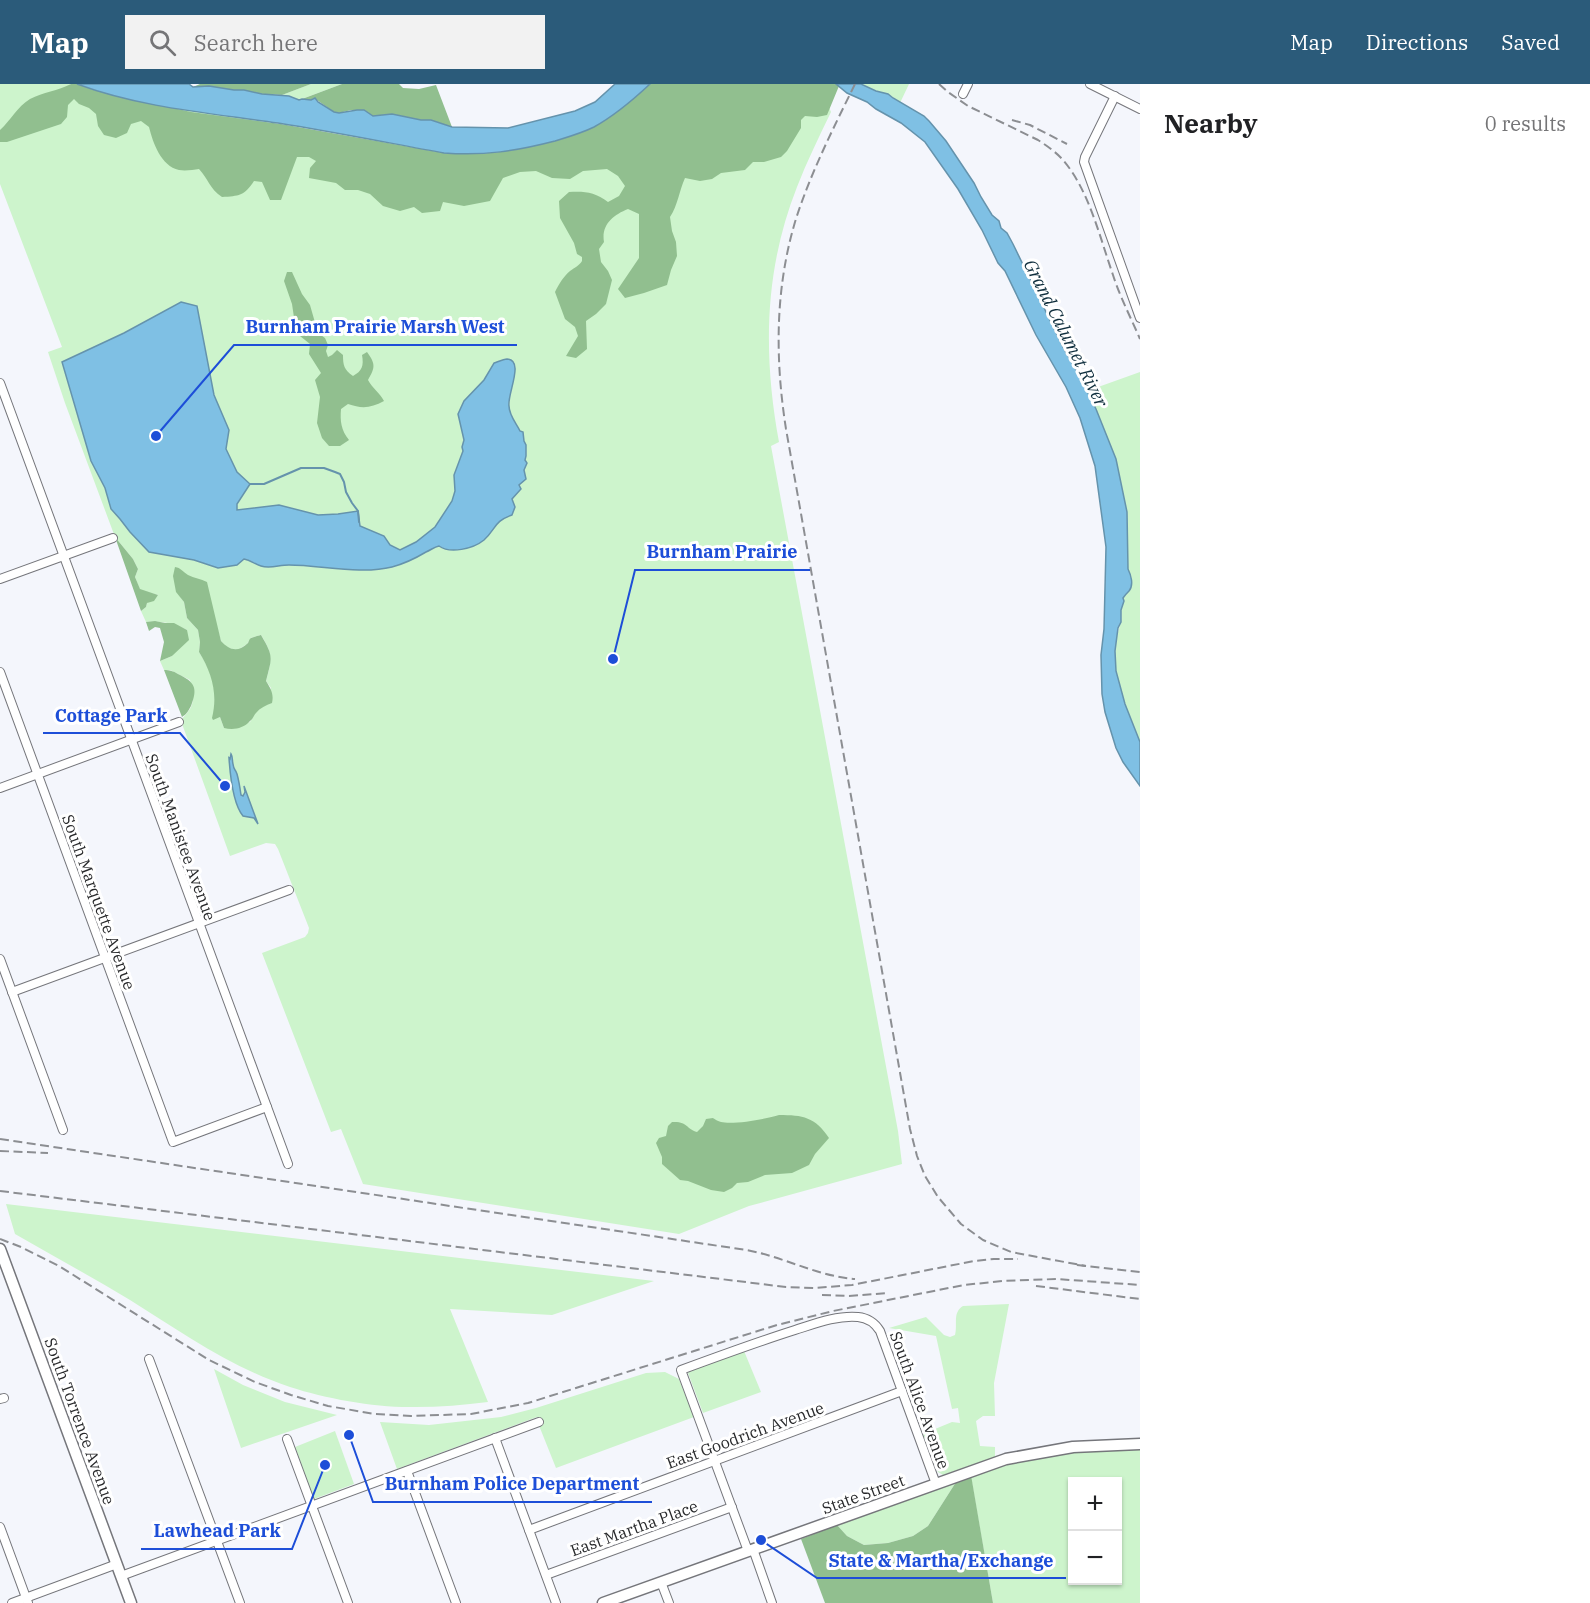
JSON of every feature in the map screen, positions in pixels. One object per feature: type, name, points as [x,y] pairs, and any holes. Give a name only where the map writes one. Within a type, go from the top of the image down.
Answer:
[{"type":"street","points":[[963,94],[968,84]]},
{"type":"street","points":[[1090,84],[1140,109]]},
{"type":"street","points":[[1115,96],[1085,157],[1085,166],[1140,318]]},
{"type":"street","name":"South Manistee Avenue","points":[[0,383],[288,1164]]},
{"type":"street","points":[[0,579],[113,538]]},
{"type":"street","name":"South Marquette Avenue","points":[[0,672],[173,1142],[267,1107]]},
{"type":"street","points":[[0,788],[179,722]]},
{"type":"street","points":[[12,992],[289,890]]},
{"type":"street","points":[[0,959],[63,1130]]},
{"type":"street","name":"South Torrence Avenue","points":[[0,1249],[131,1603]]},
{"type":"street","name":"South Alice Avenue","points":[[715,1461],[681,1370],[817,1323],[860,1317],[869,1320],[880,1331],[936,1484]]},
{"type":"street","points":[[149,1359],[240,1603]]},
{"type":"street","name":"East Goodrich Avenue","points":[[529,1530],[902,1391]]},
{"type":"street","points":[[121,1576],[539,1422]]},
{"type":"street","points":[[495,1438],[556,1603]]},
{"type":"street","points":[[287,1439],[348,1603]]},
{"type":"street","name":"State Street","points":[[603,1603],[988,1465],[1040,1452],[1091,1445],[1140,1444]]},
{"type":"street","points":[[715,1461],[772,1603]]},
{"type":"street","points":[[407,1471],[456,1603]]},
{"type":"street","name":"East Martha Place","points":[[546,1575],[732,1507]]},
{"type":"street","points":[[0,1527],[27,1600]]},
{"type":"street","points":[[12,1603],[27,1600],[117,1564]]},
{"type":"street","points":[[661,1582],[669,1603]]},
{"type":"green space","points":[[0,84],[71,84],[68,86],[369,141],[828,105],[831,112],[797,187],[778,250],[773,281],[769,345],[770,377],[779,442],[771,446],[898,1131],[902,1164],[749,1206],[679,1234],[363,1184],[341,1129],[331,1132],[262,953],[305,937],[309,928],[275,844],[266,843],[230,856],[181,721],[193,701],[190,680],[170,670],[164,670],[160,661],[172,656],[187,630],[167,623],[146,622],[141,611],[158,595],[140,590],[135,577],[138,569],[115,537],[48,352],[62,347],[0,184]],"holes":[[[177,592],[217,627],[221,641],[226,647],[232,649],[238,650],[251,638],[261,635],[268,647],[270,657],[266,681],[271,688],[263,706],[250,722],[224,728],[220,717],[213,718],[215,700],[213,684],[208,667],[199,652],[198,630],[187,618],[184,602]]]},
{"type":"green space","points":[[71,84],[191,112],[281,124],[444,153],[473,154],[527,148],[585,131],[609,118],[650,84],[836,84],[839,86],[827,115],[805,116],[801,120],[801,128],[781,157],[764,162],[753,162],[745,170],[721,173],[712,179],[700,181],[685,178],[670,217],[677,256],[667,285],[625,298],[618,289],[639,258],[639,214],[628,209],[609,221],[604,231],[604,242],[599,249],[601,262],[612,280],[606,304],[586,321],[587,349],[576,358],[566,356],[578,336],[575,327],[565,319],[555,292],[565,276],[581,263],[582,257],[577,254],[574,243],[560,218],[559,201],[569,192],[589,193],[608,202],[619,196],[625,186],[618,176],[607,169],[583,171],[570,179],[552,178],[536,171],[520,172],[503,178],[490,201],[464,206],[443,202],[440,211],[422,213],[414,207],[400,211],[383,206],[370,194],[358,190],[345,190],[336,183],[309,178],[310,168],[316,161],[309,157],[297,157],[281,200],[270,200],[262,182],[254,181],[241,194],[222,197],[199,169],[179,170],[167,164],[156,147],[149,127],[141,121],[131,124],[127,133],[116,138],[104,135],[98,126],[96,114],[74,99],[68,105],[67,117],[61,124],[7,142],[0,142],[0,130],[25,102]]},
{"type":"green space","points":[[200,84],[311,84],[282,95],[209,86],[193,87]]},
{"type":"green space","points":[[311,84],[342,84],[299,100],[282,95]]},
{"type":"green space","points":[[342,84],[399,84],[403,88],[419,89],[436,85],[452,127],[431,120],[392,114],[373,116],[364,110],[339,113],[314,98],[302,99]]},
{"type":"green space","points":[[861,84],[909,84],[900,103],[888,94]]},
{"type":"green space","points":[[287,272],[292,272],[310,305],[318,333],[325,338],[328,345],[326,351],[328,357],[337,350],[343,355],[346,369],[353,376],[362,368],[362,355],[367,352],[373,363],[368,380],[384,401],[366,407],[348,404],[341,409],[344,433],[349,440],[340,446],[329,446],[322,438],[317,423],[320,397],[315,380],[321,373],[309,354],[310,344],[300,336],[295,324],[292,304],[284,281]]},
{"type":"green space","points":[[1140,372],[1140,742],[1118,684],[1115,660],[1115,644],[1123,598],[1131,589],[1132,583],[1128,569],[1127,512],[1116,459],[1087,391]]},
{"type":"green space","points":[[115,537],[138,569],[135,577],[140,589],[158,595],[141,611]]},
{"type":"green space","points":[[175,567],[207,582],[221,641],[224,644],[237,649],[248,643],[249,639],[261,635],[268,648],[270,662],[266,681],[272,692],[272,703],[259,710],[247,724],[241,727],[224,728],[220,717],[213,720],[212,718],[213,684],[199,652],[198,630],[187,618],[184,602],[176,592],[173,576]]},
{"type":"green space","points":[[146,622],[174,623],[187,630],[189,640],[172,656],[160,661],[164,642],[160,628],[155,627],[149,631]]},
{"type":"green space","points":[[164,670],[173,671],[194,686],[191,706],[182,717]]},
{"type":"green space","points":[[779,1115],[802,1117],[813,1121],[829,1138],[809,1165],[792,1173],[765,1175],[748,1182],[737,1183],[724,1192],[680,1180],[662,1164],[662,1157],[656,1143],[659,1138],[666,1136],[668,1126],[672,1122],[684,1124],[697,1132],[706,1119],[713,1118],[720,1122],[733,1123]]},
{"type":"green space","points":[[6,1204],[654,1281],[552,1315],[450,1309],[488,1402],[424,1407],[369,1404],[336,1399],[290,1387],[227,1360],[116,1291],[15,1234]]},
{"type":"green space","points":[[1009,1304],[994,1383],[995,1416],[983,1416],[976,1421],[980,1446],[995,1447],[995,1457],[943,1475],[936,1468],[923,1434],[952,1422],[960,1423],[958,1408],[952,1409],[936,1336],[889,1328],[926,1317],[944,1335],[950,1337],[955,1335],[956,1315],[963,1306]]},
{"type":"green space","points":[[744,1351],[761,1392],[703,1413],[688,1373],[691,1369]]},
{"type":"green space","points":[[214,1369],[243,1385],[285,1402],[337,1415],[241,1448]]},
{"type":"green space","points":[[665,1372],[679,1379],[694,1417],[556,1468],[537,1417],[397,1469],[380,1422],[429,1425],[501,1417],[646,1373]]},
{"type":"green space","points":[[335,1431],[354,1484],[314,1499],[295,1447]]},
{"type":"green space","points":[[1140,1448],[1140,1603],[993,1603],[970,1471],[1064,1452]]},
{"type":"green space","points":[[971,1475],[993,1603],[825,1603],[801,1539],[837,1525],[847,1536],[864,1545],[888,1543],[913,1536],[928,1526],[958,1479]]},
{"type":"green space","points":[[958,1479],[928,1526],[913,1536],[888,1543],[864,1545],[847,1536],[837,1525]]},
{"type":"water","points":[[77,84],[209,86],[289,96],[299,100],[315,98],[334,112],[339,113],[364,110],[373,116],[392,114],[431,120],[452,127],[508,128],[575,111],[595,102],[615,84],[650,84],[616,113],[585,131],[527,148],[473,154],[444,153],[299,126],[176,109],[126,99]]},
{"type":"water","points":[[836,84],[861,84],[888,94],[924,116],[946,141],[992,215],[1007,233],[1096,409],[1116,459],[1127,512],[1128,569],[1132,583],[1131,589],[1123,598],[1115,651],[1116,671],[1125,704],[1140,742],[1140,786],[1116,748],[1102,694],[1101,655],[1106,547],[1095,466],[1080,418],[1066,387],[1036,335],[982,230],[958,189],[925,142],[901,123],[867,102],[847,93]]},
{"type":"water","points":[[181,302],[197,306],[214,395],[229,430],[226,449],[237,472],[250,484],[237,504],[237,510],[279,505],[318,515],[358,511],[360,526],[384,536],[390,545],[400,550],[416,542],[435,527],[452,501],[455,491],[454,475],[463,451],[464,440],[458,414],[464,401],[484,380],[494,363],[507,359],[515,365],[509,409],[520,431],[523,432],[527,463],[524,470],[526,479],[519,485],[521,489],[512,499],[515,507],[512,515],[502,520],[484,540],[474,546],[449,550],[439,546],[405,563],[380,569],[354,570],[301,565],[268,567],[244,559],[237,565],[218,568],[194,560],[149,552],[111,509],[105,488],[91,461],[62,362],[124,333]]},
{"type":"water","points":[[231,754],[241,795],[243,796],[245,792],[244,786],[258,824],[254,818],[243,816],[237,804],[230,772]]},
{"type":"waterway","points":[[250,484],[264,484],[301,468],[324,468],[340,474],[346,492],[358,511],[359,522]]},
{"type":"railway","points":[[855,84],[822,152],[795,222],[788,248],[780,299],[780,377],[786,429],[910,1129],[925,1176],[938,1197],[961,1224],[983,1240],[1011,1252],[1086,1266]]},
{"type":"railway","points":[[939,84],[968,106],[1038,140],[1063,160],[1087,200],[1122,299],[1140,339]]},
{"type":"railway","points":[[1012,120],[1030,125],[1067,144]]},
{"type":"railway","points":[[0,1139],[746,1250],[827,1274],[855,1279]]},
{"type":"railway","points":[[0,1151],[48,1153]]},
{"type":"railway","points":[[0,1191],[786,1287],[814,1288],[852,1285],[974,1261],[1018,1259]]},
{"type":"railway","points":[[0,1239],[59,1266],[209,1360],[255,1382],[328,1406],[375,1414],[411,1416],[471,1414],[528,1403],[777,1325],[833,1311],[964,1285],[1057,1279],[1140,1285]]},
{"type":"railway","points":[[1077,1265],[1140,1272]]},
{"type":"railway","points":[[1036,1286],[1140,1299]]},
{"type":"railway","points":[[822,1295],[849,1296],[888,1293]]},
{"type":"place","name":"Burnham Prairie Marsh West","points":[[156,436]]},
{"type":"place","name":"Burnham Prairie","points":[[613,659]]},
{"type":"place","name":"Cottage Park","points":[[225,786]]},
{"type":"place","name":"Burnham Police Department","points":[[349,1435]]},
{"type":"place","name":"Lawhead Park","points":[[325,1465]]},
{"type":"place","name":"State & Martha/Exchange","points":[[761,1540]]},
{"type":"water label","name":"Grand Calumet River","points":[[1066,333]]}]
